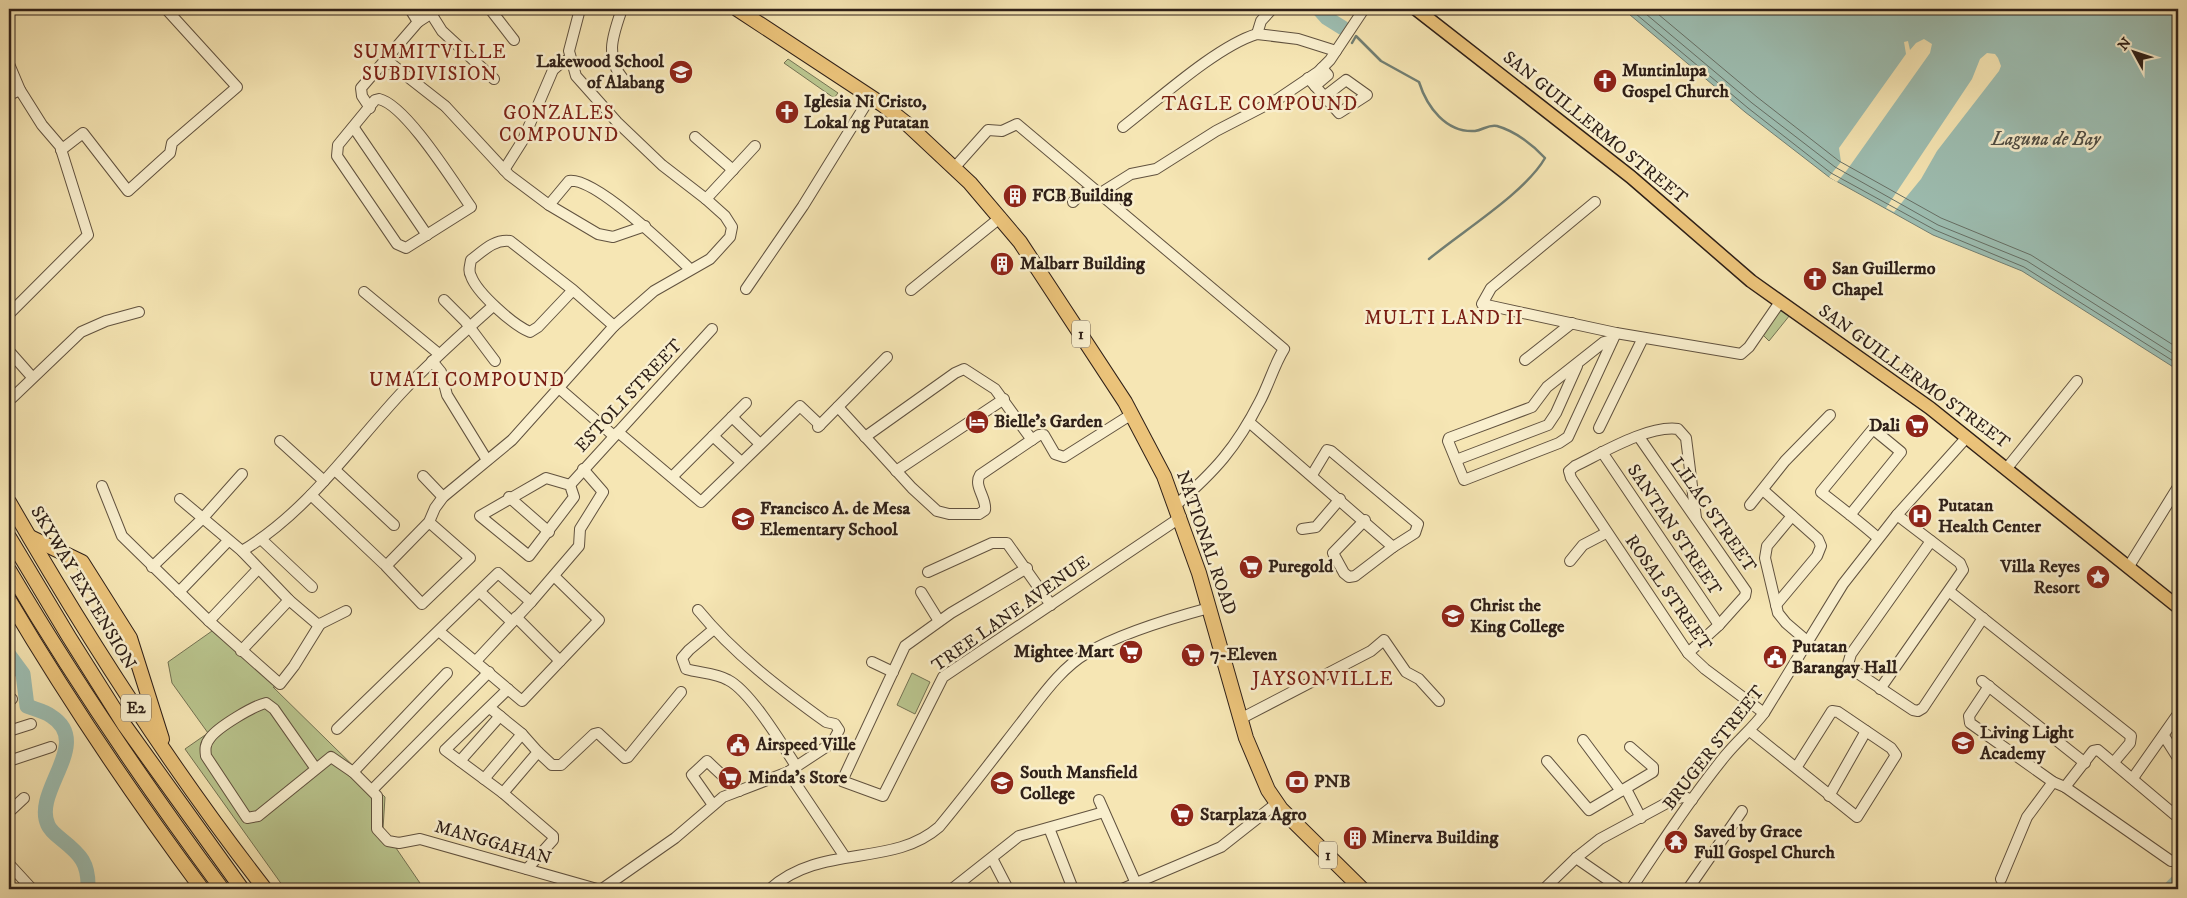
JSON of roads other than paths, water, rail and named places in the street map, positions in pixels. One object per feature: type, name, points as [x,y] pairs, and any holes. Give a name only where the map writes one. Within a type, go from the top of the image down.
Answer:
[{"type":"highway","name":"NATIONAL ROAD","points":[[737,9],[871,96],[907,124],[955,167],[1001,217],[1031,258],[1132,414],[1164,476],[1178,511],[1209,608],[1240,719],[1265,783],[1277,804],[1362,889]]},
{"type":"highway","name":"SKYWAY EXTENSION","points":[[9,502],[115,679],[265,889]]},
{"type":"highway","name":"E2","points":[[9,537],[125,726],[242,889]]},
{"type":"highway","points":[[30,537],[82,562],[87,569],[130,638],[167,752]]},
{"type":"highway","name":"E2","points":[[9,570],[56,649],[112,735],[222,889]]},
{"type":"highway","points":[[9,600],[45,661],[100,744],[202,889]]},
{"type":"main road","name":"SAN GUILLERMO STREET","points":[[1416,9],[1553,114],[1631,177],[1752,281],[1889,377],[2007,468],[2178,607]]},
{"type":"street","points":[[61,150],[83,133],[128,191],[170,153],[172,143],[237,87],[166,9]]},
{"type":"street","points":[[410,9],[418,22]]},
{"type":"street","points":[[490,9],[514,40]]},
{"type":"street","points":[[429,522],[470,558],[422,604],[386,566],[429,522],[434,508],[443,497],[512,440],[560,389],[614,326],[654,291],[710,259],[730,237],[732,227],[725,216],[662,165],[617,122],[576,76],[569,51],[580,9]]},
{"type":"street","points":[[622,9],[614,36],[612,57],[617,72],[624,80]]},
{"type":"street","points":[[1257,34],[1262,22],[1272,9]]},
{"type":"street","points":[[1073,202],[1086,191],[1099,194],[1131,174],[1156,169],[1216,131],[1311,82],[1336,51],[1364,9]]},
{"type":"street","points":[[370,108],[362,96],[361,88],[384,59],[418,22],[434,10],[442,31],[494,79]]},
{"type":"street","points":[[1123,127],[1228,48],[1257,34],[1298,39],[1336,51]]},
{"type":"street","points":[[384,59],[454,114],[504,170],[548,205],[598,234],[613,237],[645,226]]},
{"type":"street","points":[[504,170],[523,140],[553,70],[562,62],[571,59]]},
{"type":"street","points":[[9,64],[20,90],[61,150],[88,235],[9,314]]},
{"type":"street","points":[[1311,82],[1324,96]]},
{"type":"street","points":[[9,95],[20,90]]},
{"type":"street","points":[[746,289],[803,206],[871,96]]},
{"type":"street","points":[[375,100],[385,100],[404,115],[471,207],[406,248],[401,247],[337,156],[338,145],[354,128],[375,100]]},
{"type":"street","points":[[955,167],[988,130],[1002,131],[1017,124],[1099,194]]},
{"type":"street","points":[[354,128],[427,235]]},
{"type":"street","points":[[695,137],[733,170]]},
{"type":"street","points":[[706,199],[756,146]]},
{"type":"street","points":[[548,205],[569,181],[578,182],[601,194],[645,226],[690,269]]},
{"type":"street","name":"TREE LANE AVENUE","points":[[893,672],[842,781],[883,796],[943,677],[1051,604],[1178,511],[1227,456],[1249,422],[1272,378],[1276,361],[1284,349],[1099,194]]},
{"type":"street","points":[[1595,202],[1490,288],[1482,304],[1572,323],[1614,336],[1643,338],[1741,354],[1749,347],[1780,302]]},
{"type":"street","points":[[911,290],[1001,217]]},
{"type":"street","points":[[573,290],[538,327],[530,332],[493,306],[471,277],[469,268],[471,260],[494,243],[502,240],[510,241],[573,290],[614,326]]},
{"type":"street","points":[[364,292],[436,358],[447,395],[487,460]]},
{"type":"street","points":[[444,300],[469,327],[495,361]]},
{"type":"street","points":[[242,551],[261,539],[311,495],[336,470],[404,390],[493,306]]},
{"type":"street","points":[[12,398],[81,332],[106,321],[139,312]]},
{"type":"street","points":[[1525,360],[1572,323]]},
{"type":"street","name":"ESTOLI STREET","points":[[570,485],[712,330]]},
{"type":"street","points":[[1614,336],[1574,426],[1564,440],[1465,480],[1448,441],[1449,438],[1532,407],[1547,387],[1614,336]]},
{"type":"street","points":[[1599,428],[1643,338]]},
{"type":"street","points":[[9,351],[32,377]]},
{"type":"street","points":[[560,389],[672,477],[699,501],[704,502],[800,406],[819,426],[887,356]]},
{"type":"street","points":[[1456,460],[1550,422],[1579,363]]},
{"type":"street","points":[[865,437],[959,370],[964,369],[979,377],[1004,399],[1032,440]]},
{"type":"street","points":[[2007,468],[2077,381]]},
{"type":"street","points":[[896,471],[1004,399]]},
{"type":"street","points":[[672,477],[746,403]]},
{"type":"street","points":[[838,407],[896,471],[937,511],[949,514],[979,514],[985,510],[986,507],[978,484],[980,475],[1032,440],[1043,434],[1055,454],[1064,457],[1132,414]]},
{"type":"street","points":[[1750,505],[1786,461],[1830,415]]},
{"type":"street","points":[[732,417],[758,442]]},
{"type":"street","points":[[1249,422],[1365,520],[1393,547]]},
{"type":"street","points":[[1602,452],[1639,437],[1671,428],[1678,429],[1686,438],[1696,518]]},
{"type":"street","points":[[1850,515],[1901,452],[1873,429],[1822,492],[1850,515],[1878,538]]},
{"type":"street","points":[[713,436],[739,460]]},
{"type":"street","name":"LILAC STREET","points":[[1639,437],[1746,591],[1745,596],[1719,625],[1688,653]]},
{"type":"street","name":"BRUGER STREET","points":[[1631,889],[1692,800],[1726,755],[1750,731],[1764,713],[1842,584],[1897,515],[1967,437]]},
{"type":"street","points":[[280,441],[324,481]]},
{"type":"street","points":[[1312,475],[1324,452],[1327,450],[1332,451],[1418,524],[1416,534],[1393,547],[1355,576],[1349,576],[1344,574],[1332,553],[1365,520]]},
{"type":"street","name":"ROSAL STREET","points":[[1602,452],[1569,471],[1570,478],[1688,653],[1705,669],[1764,713]]},
{"type":"street","name":"SANTAN STREET","points":[[1602,452],[1719,625]]},
{"type":"street","points":[[476,661],[531,602],[578,546],[581,528],[603,492],[583,469]]},
{"type":"street","points":[[336,470],[394,525]]},
{"type":"street","points":[[152,567],[202,519],[242,474]]},
{"type":"street","points":[[423,476],[443,497]]},
{"type":"street","points":[[546,478],[570,485],[574,497],[529,556],[480,516],[509,497],[546,478]]},
{"type":"street","points":[[102,486],[122,536],[241,651],[280,684],[294,666],[320,624],[346,611]]},
{"type":"street","points":[[2128,566],[2178,487]]},
{"type":"street","points":[[1763,490],[1818,539],[1821,550],[1776,606]]},
{"type":"street","points":[[311,495],[384,564]]},
{"type":"street","points":[[509,497],[549,532]]},
{"type":"street","points":[[180,499],[242,551],[288,600],[320,624]]},
{"type":"street","points":[[1302,529],[1316,527],[1340,500]]},
{"type":"street","points":[[1880,689],[1950,592],[1962,573],[1963,567],[1897,515]]},
{"type":"street","points":[[1792,516],[1767,546],[1764,554],[1776,606],[1786,623],[1807,641]]},
{"type":"street","points":[[1570,561],[1583,545],[1606,533]]},
{"type":"street","points":[[261,539],[312,587]]},
{"type":"street","points":[[179,592],[228,541]]},
{"type":"street","points":[[1931,541],[1848,659],[1850,668],[1913,710],[1921,710],[1983,618]]},
{"type":"street","points":[[928,572],[998,542],[1011,545],[1051,604]]},
{"type":"street","points":[[872,662],[893,672],[905,646],[939,621],[1027,568]]},
{"type":"street","points":[[209,621],[258,569]]},
{"type":"street","points":[[337,729],[440,632],[498,573],[531,602]]},
{"type":"street","points":[[440,632],[522,700],[599,620],[554,576]]},
{"type":"street","points":[[480,592],[514,619],[560,661]]},
{"type":"street","points":[[921,592],[939,621]]},
{"type":"street","points":[[1950,592],[2130,736],[2130,743],[2114,762]]},
{"type":"street","points":[[241,651],[288,600]]},
{"type":"street","points":[[770,889],[781,880],[801,869],[845,857],[913,845],[930,835],[948,817],[1058,678],[1088,653],[1174,618],[1209,608]]},
{"type":"street","points":[[602,889],[675,838],[723,797],[792,769],[832,743],[840,730],[838,727],[826,722],[762,675],[714,629],[698,610]]},
{"type":"street","points":[[714,629],[689,650],[682,658],[683,664],[686,669],[721,677],[733,683],[764,716],[792,769],[845,857]]},
{"type":"street","points":[[1240,719],[1371,651],[1384,640],[1406,672],[1419,679],[1439,701]]},
{"type":"street","points":[[316,769],[274,709],[266,703],[256,705],[211,736],[205,746],[206,756],[248,818],[258,816],[331,757],[353,772],[372,790],[489,672]]},
{"type":"street","points":[[353,772],[447,673]]},
{"type":"street","points":[[2085,763],[1986,684],[1968,716],[1968,721],[2053,782],[2065,787],[2171,861]]},
{"type":"street","points":[[508,689],[444,750],[503,793],[553,836],[553,840],[527,869]]},
{"type":"street","points":[[490,708],[522,734],[552,765],[562,765],[594,734],[598,733],[626,758],[628,757],[681,692]]},
{"type":"street","points":[[1750,731],[1829,796],[1857,817],[1896,755],[1891,748],[1838,712],[1832,712],[1796,768]]},
{"type":"street","points":[[2132,778],[2178,714]]},
{"type":"street","points":[[460,761],[500,716]]},
{"type":"street","points":[[9,731],[31,724]]},
{"type":"street","points":[[1829,796],[1866,731]]},
{"type":"street","points":[[484,779],[522,734]]},
{"type":"street","points":[[2164,736],[2178,758]]},
{"type":"street","points":[[1583,740],[1623,790],[1641,818]]},
{"type":"street","points":[[1547,761],[1587,809],[1651,774],[1653,770],[1630,746]]},
{"type":"street","points":[[9,761],[51,747]]},
{"type":"street","points":[[2065,787],[2096,750],[2114,762],[2175,814]]},
{"type":"street","points":[[503,793],[538,752]]},
{"type":"street","points":[[714,805],[692,775],[707,761],[739,791]]},
{"type":"street","points":[[2001,879],[2027,817],[2053,782]]},
{"type":"street","name":"MANGGAHAN","points":[[372,790],[378,796],[377,829],[388,841],[399,842],[420,839],[597,889]]},
{"type":"street","points":[[1544,889],[1600,838],[1676,798],[1685,797],[1692,800]]},
{"type":"street","points":[[11,806],[24,798]]},
{"type":"street","points":[[1099,800],[1137,886]]},
{"type":"street","points":[[1122,889],[1137,886],[1221,847],[1277,804]]},
{"type":"street","points":[[1688,889],[1742,811]]},
{"type":"street","points":[[952,889],[1019,836],[1104,812]]},
{"type":"street","points":[[1048,828],[1073,889]]},
{"type":"street","points":[[992,858],[1008,889]]},
{"type":"street","points":[[1576,858],[1621,889]]},
{"type":"street","points":[[9,864],[32,889]]},
{"type":"water","name":"Laguna de Bay","points":[[1623,9],[2178,9],[2178,370],[2022,271],[1933,235],[1829,177],[1745,112]]},
{"type":"waterway","points":[[1319,9],[1327,18],[1343,28]]},
{"type":"waterway","points":[[1352,43],[1356,36],[1381,61],[1419,82],[1427,100],[1439,117],[1455,128],[1475,131],[1489,126],[1504,128],[1523,139],[1545,158],[1523,185],[1492,212],[1429,259]]},
{"type":"waterway","points":[[9,655],[23,674],[27,706],[49,714],[63,727],[66,740],[65,753],[48,797],[45,812],[50,829],[74,850],[82,860],[87,872],[88,889]]},
{"type":"waterway","points":[[2170,889],[2178,881]]},
{"type":"place","name":"Lakewood School of Alabang","points":[[681,72]]},
{"type":"place","name":"Muntinlupa Gospel Church","points":[[1605,81]]},
{"type":"place","name":"Iglesia Ni Cristo, Lokal ng Putatan","points":[[787,112]]},
{"type":"place","name":"FCB Building","points":[[1015,196]]},
{"type":"place","name":"Malbarr Building","points":[[1002,264]]},
{"type":"place","name":"San Guillermo Chapel","points":[[1815,279]]},
{"type":"place","name":"Bielle's Garden","points":[[977,422]]},
{"type":"place","name":"Dali","points":[[1917,426]]},
{"type":"place","name":"Putatan Health Center","points":[[1920,516]]},
{"type":"place","name":"Francisco A. de Mesa Elementary School","points":[[743,519]]},
{"type":"place","name":"Puregold","points":[[1251,567]]},
{"type":"place","name":"Villa Reyes Resort","points":[[2098,577]]},
{"type":"place","name":"Christ the King College","points":[[1453,616]]},
{"type":"place","name":"Mightee Mart","points":[[1131,652]]},
{"type":"place","name":"7-Eleven","points":[[1193,655]]},
{"type":"place","name":"Putatan Barangay Hall","points":[[1775,657]]},
{"type":"place","name":"Living Light Academy","points":[[1963,743]]},
{"type":"place","name":"Airspeed Ville","points":[[738,745]]},
{"type":"place","name":"Minda's Store","points":[[730,778]]},
{"type":"place","name":"PNB","points":[[1297,782]]},
{"type":"place","name":"South Mansfield College","points":[[1002,783]]},
{"type":"place","name":"Starplaza Agro","points":[[1182,815]]},
{"type":"place","name":"Minerva Building","points":[[1355,838]]},
{"type":"place","name":"Saved by Grace Full Gospel Church","points":[[1676,842]]},
{"type":"district","name":"SUMMITVILLE SUBDIVISION","points":[[430,63]]},
{"type":"district","name":"TAGLE COMPOUND","points":[[1260,104]]},
{"type":"district","name":"GONZALES COMPOUND","points":[[559,124]]},
{"type":"district","name":"MULTI LAND II","points":[[1444,318]]},
{"type":"district","name":"UMALI COMPOUND","points":[[467,380]]},
{"type":"district","name":"JAYSONVILLE","points":[[1323,679]]}]
